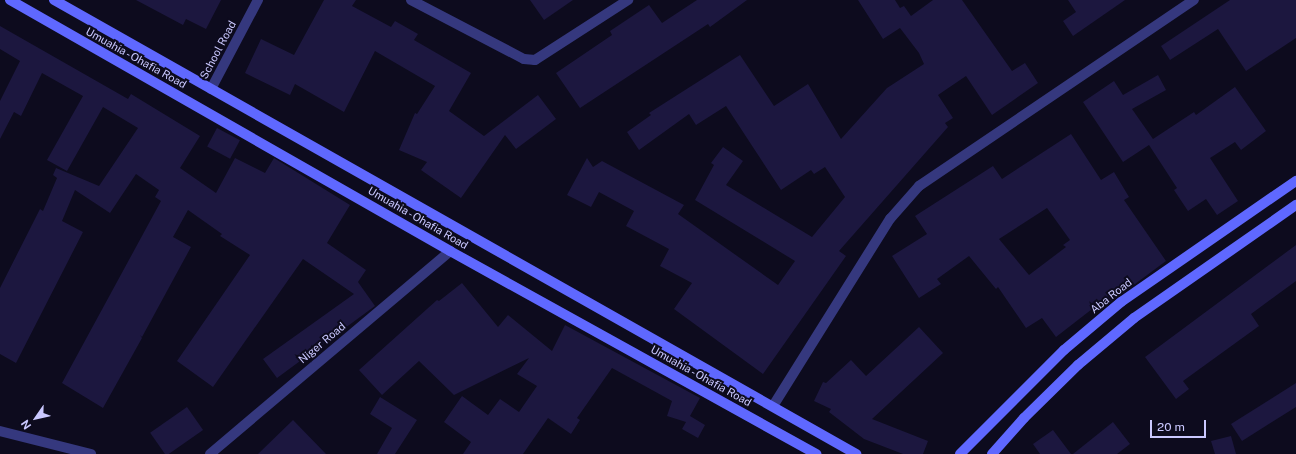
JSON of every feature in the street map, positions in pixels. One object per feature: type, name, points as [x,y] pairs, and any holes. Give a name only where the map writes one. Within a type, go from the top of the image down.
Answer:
[{"type":"main road","name":"Umuahia - Ohafia Road","points":[[10,0],[450,250],[816,454]]},
{"type":"main road","name":"Umuahia - Ohafia Road","points":[[54,0],[456,230],[773,406],[856,454]]},
{"type":"main road","name":"Aba Road","points":[[960,454],[1064,350],[1121,302],[1296,181]]},
{"type":"main road","points":[[992,454],[1024,418],[1078,365],[1134,318],[1296,206]]},
{"type":"street","name":"School Road","points":[[211,89],[258,0]]},
{"type":"street","points":[[411,0],[524,59],[535,60],[628,0]]},
{"type":"street","points":[[773,406],[890,218],[920,186],[1194,0]]},
{"type":"street","name":"Niger Road","points":[[210,454],[450,250]]},
{"type":"street","points":[[0,431],[91,454]]},
{"type":"building","points":[[136,0],[221,0],[206,29],[186,19],[183,25]]},
{"type":"building","points":[[324,0],[356,0],[352,6],[391,27],[395,21],[418,34],[414,40],[471,73],[449,111],[484,136],[538,95],[556,119],[516,149],[505,135],[461,198],[421,170],[427,162],[399,150],[415,113],[417,114],[435,86],[375,51],[344,112],[295,84],[290,95],[245,73],[261,39],[294,55]]},
{"type":"building","points":[[530,0],[573,0],[544,20]]},
{"type":"building","points":[[697,0],[747,0],[710,27],[708,24],[580,108],[556,73],[612,35],[610,31],[649,5],[662,23]]},
{"type":"building","points":[[858,0],[895,0],[900,8],[904,6],[911,16],[933,0],[962,0],[1012,71],[1025,63],[1038,83],[992,115],[966,76],[938,95],[953,118],[945,123],[948,127],[839,251],[846,256],[763,374],[674,309],[692,283],[660,266],[669,249],[626,226],[634,211],[599,192],[591,207],[567,195],[587,158],[593,167],[602,161],[684,205],[678,214],[778,285],[795,261],[695,200],[714,165],[711,163],[723,147],[743,161],[726,185],[812,237],[845,197],[825,167],[814,174],[811,170],[781,190],[726,106],[696,125],[689,114],[639,150],[627,132],[651,115],[649,113],[740,55],[774,106],[808,84],[841,139],[887,88],[924,64],[919,53],[900,28],[883,39]]},
{"type":"building","points":[[1068,0],[1125,0],[1073,36],[1063,21],[1076,12]]},
{"type":"building","points":[[1230,0],[1296,0],[1296,38],[1246,71],[1218,29],[1170,60],[1161,46]]},
{"type":"building","points":[[0,26],[128,99],[131,94],[200,136],[180,168],[216,193],[235,158],[265,173],[274,158],[350,205],[327,243],[366,270],[358,282],[375,306],[277,378],[263,359],[354,294],[303,259],[213,387],[177,361],[250,255],[220,236],[222,234],[188,210],[173,237],[191,247],[142,337],[140,335],[142,338],[103,408],[62,383],[161,201],[155,197],[159,190],[136,174],[110,213],[75,190],[62,221],[83,232],[16,363],[0,354],[0,288],[40,209],[43,211],[57,178],[53,175],[56,168],[99,186],[138,128],[103,107],[67,171],[47,160],[83,96],[42,73],[21,116],[14,112],[0,139],[0,101],[20,61],[0,49]]},
{"type":"building","points":[[1158,75],[1166,90],[1132,109],[1153,139],[1194,112],[1196,115],[1235,87],[1266,131],[1241,150],[1235,142],[1210,158],[1238,201],[1217,215],[1206,199],[1188,211],[1174,190],[1177,188],[1149,145],[1123,162],[1083,102],[1114,81],[1123,95]]},
{"type":"building","points":[[217,128],[240,140],[230,159],[207,147]]},
{"type":"building","points":[[1071,134],[1101,180],[1114,172],[1129,197],[1124,200],[1166,261],[1108,304],[1105,299],[1056,337],[1042,318],[1026,328],[998,287],[996,289],[969,256],[937,279],[941,284],[919,298],[892,256],[927,234],[915,216],[993,166],[1002,179]],"holes":[[[1047,208],[1070,240],[1063,245],[1066,247],[1029,275],[999,239]]]},
{"type":"building","points":[[1296,245],[1296,281],[1251,314],[1259,326],[1183,381],[1189,389],[1176,399],[1145,357]]},
{"type":"building","points":[[462,283],[498,327],[508,315],[552,351],[565,325],[700,398],[690,416],[705,425],[698,438],[682,429],[686,422],[667,416],[672,401],[612,368],[577,418],[580,420],[571,434],[548,418],[523,454],[463,454],[471,442],[444,422],[462,396],[488,415],[500,399],[519,412],[537,386],[517,374],[529,358],[454,395],[419,361],[382,395],[359,370],[437,300],[439,301]]},
{"type":"building","points":[[919,327],[943,353],[872,419],[928,441],[923,454],[903,454],[864,439],[829,412],[831,409],[814,401],[823,382],[826,383],[851,360],[866,376]]},
{"type":"building","points":[[1296,383],[1296,407],[1242,441],[1231,424]]},
{"type":"building","points":[[380,397],[417,420],[395,454],[377,454],[392,428],[370,414]]},
{"type":"building","points":[[187,407],[203,430],[169,454],[165,454],[150,433]]},
{"type":"building","points":[[293,420],[326,454],[258,454]]},
{"type":"building","points":[[1113,422],[1130,444],[1117,454],[1073,454]]},
{"type":"building","points":[[1053,430],[1071,454],[1040,454],[1033,444]]},
{"type":"building","points":[[1231,436],[1236,454],[1215,454],[1211,441]]}]
